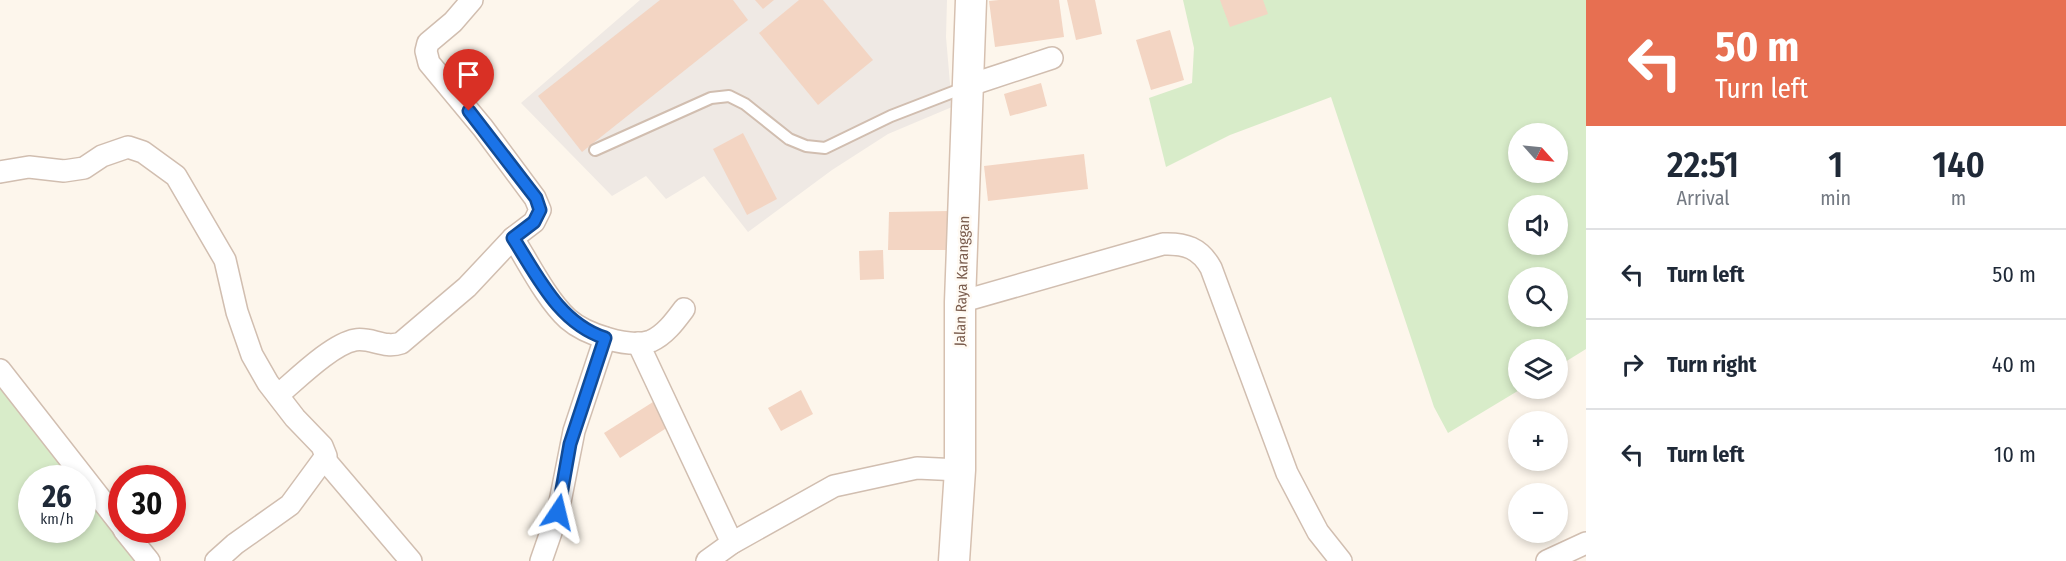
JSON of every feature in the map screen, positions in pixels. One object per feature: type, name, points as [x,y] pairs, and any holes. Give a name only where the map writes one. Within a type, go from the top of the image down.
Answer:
[{"type":"street","points":[[278,395],[326,356],[351,340],[358,339],[392,346],[401,343],[467,287],[513,238],[534,222],[540,210],[536,198],[483,128],[429,63],[426,51],[432,38],[445,29],[472,0]]},
{"type":"street","name":"Jalan Raya Karanggan","points":[[954,561],[960,470],[960,302],[970,85],[971,0]]},
{"type":"street","points":[[970,85],[1052,58]]},
{"type":"street","points":[[0,172],[29,167],[64,171],[84,168],[102,156],[128,147],[143,152],[177,176],[225,260],[237,312],[252,354],[278,395],[322,446],[325,460],[411,561]]},
{"type":"street","points":[[513,238],[568,318],[593,334],[638,343],[650,341],[662,334],[684,309]]},
{"type":"street","points":[[960,302],[1163,244],[1184,244],[1200,252],[1211,268],[1287,473],[1318,532],[1341,561]]},
{"type":"street","points":[[541,561],[558,512],[574,431],[605,338]]},
{"type":"street","points":[[638,343],[732,543]]},
{"type":"street","points":[[0,370],[108,509]]},
{"type":"street","points":[[216,561],[235,544],[290,505],[325,460]]},
{"type":"street","points":[[707,561],[732,543],[834,486],[917,468],[960,470]]},
{"type":"street","points":[[135,543],[149,561]]},
{"type":"street","points":[[1547,561],[1586,543]]},
{"type":"lane","points":[[595,150],[711,98],[729,96],[745,104],[789,139],[806,146],[825,147],[891,116],[970,85]]},
{"type":"shaded area","points":[[640,0],[947,0],[946,37],[952,107],[888,134],[832,170],[748,232],[704,176],[666,199],[646,176],[612,196],[521,103]]},
{"type":"green space","points":[[1183,0],[1586,0],[1586,349],[1568,360],[1568,339],[1508,339],[1508,397],[1448,433],[1434,407],[1331,97],[1230,135],[1166,167],[1149,98],[1192,83],[1194,48]]},
{"type":"green space","points":[[0,368],[75,465],[18,465],[18,543],[96,543],[96,492],[108,508],[108,543],[135,543],[149,561],[0,561]]},
{"type":"building","points":[[660,0],[733,0],[748,20],[582,152],[538,96]]},
{"type":"building","points":[[755,0],[774,0],[763,9]]},
{"type":"building","points":[[799,0],[823,0],[873,60],[818,105],[759,33]]},
{"type":"building","points":[[1059,0],[1064,37],[995,47],[989,1]]},
{"type":"building","points":[[1067,0],[1095,0],[1102,34],[1076,40]]},
{"type":"building","points":[[1220,0],[1263,0],[1268,14],[1230,27]]},
{"type":"building","points":[[1170,30],[1184,80],[1151,90],[1136,40]]},
{"type":"building","points":[[1041,83],[1047,106],[1010,116],[1004,94]]},
{"type":"building","points":[[743,133],[777,199],[747,215],[713,149]]},
{"type":"building","points":[[1084,154],[1088,189],[988,201],[984,166]]},
{"type":"building","points":[[949,211],[949,250],[888,250],[889,212]]},
{"type":"building","points":[[883,250],[884,279],[860,280],[859,251]]},
{"type":"building","points":[[801,390],[813,414],[781,431],[768,408]]},
{"type":"building","points":[[653,402],[668,427],[620,458],[604,433]]},
{"type":"route","points":[[469,111],[536,198],[540,210],[534,222],[513,238],[550,295],[568,318],[593,334],[605,338],[570,444],[558,512]]}]
